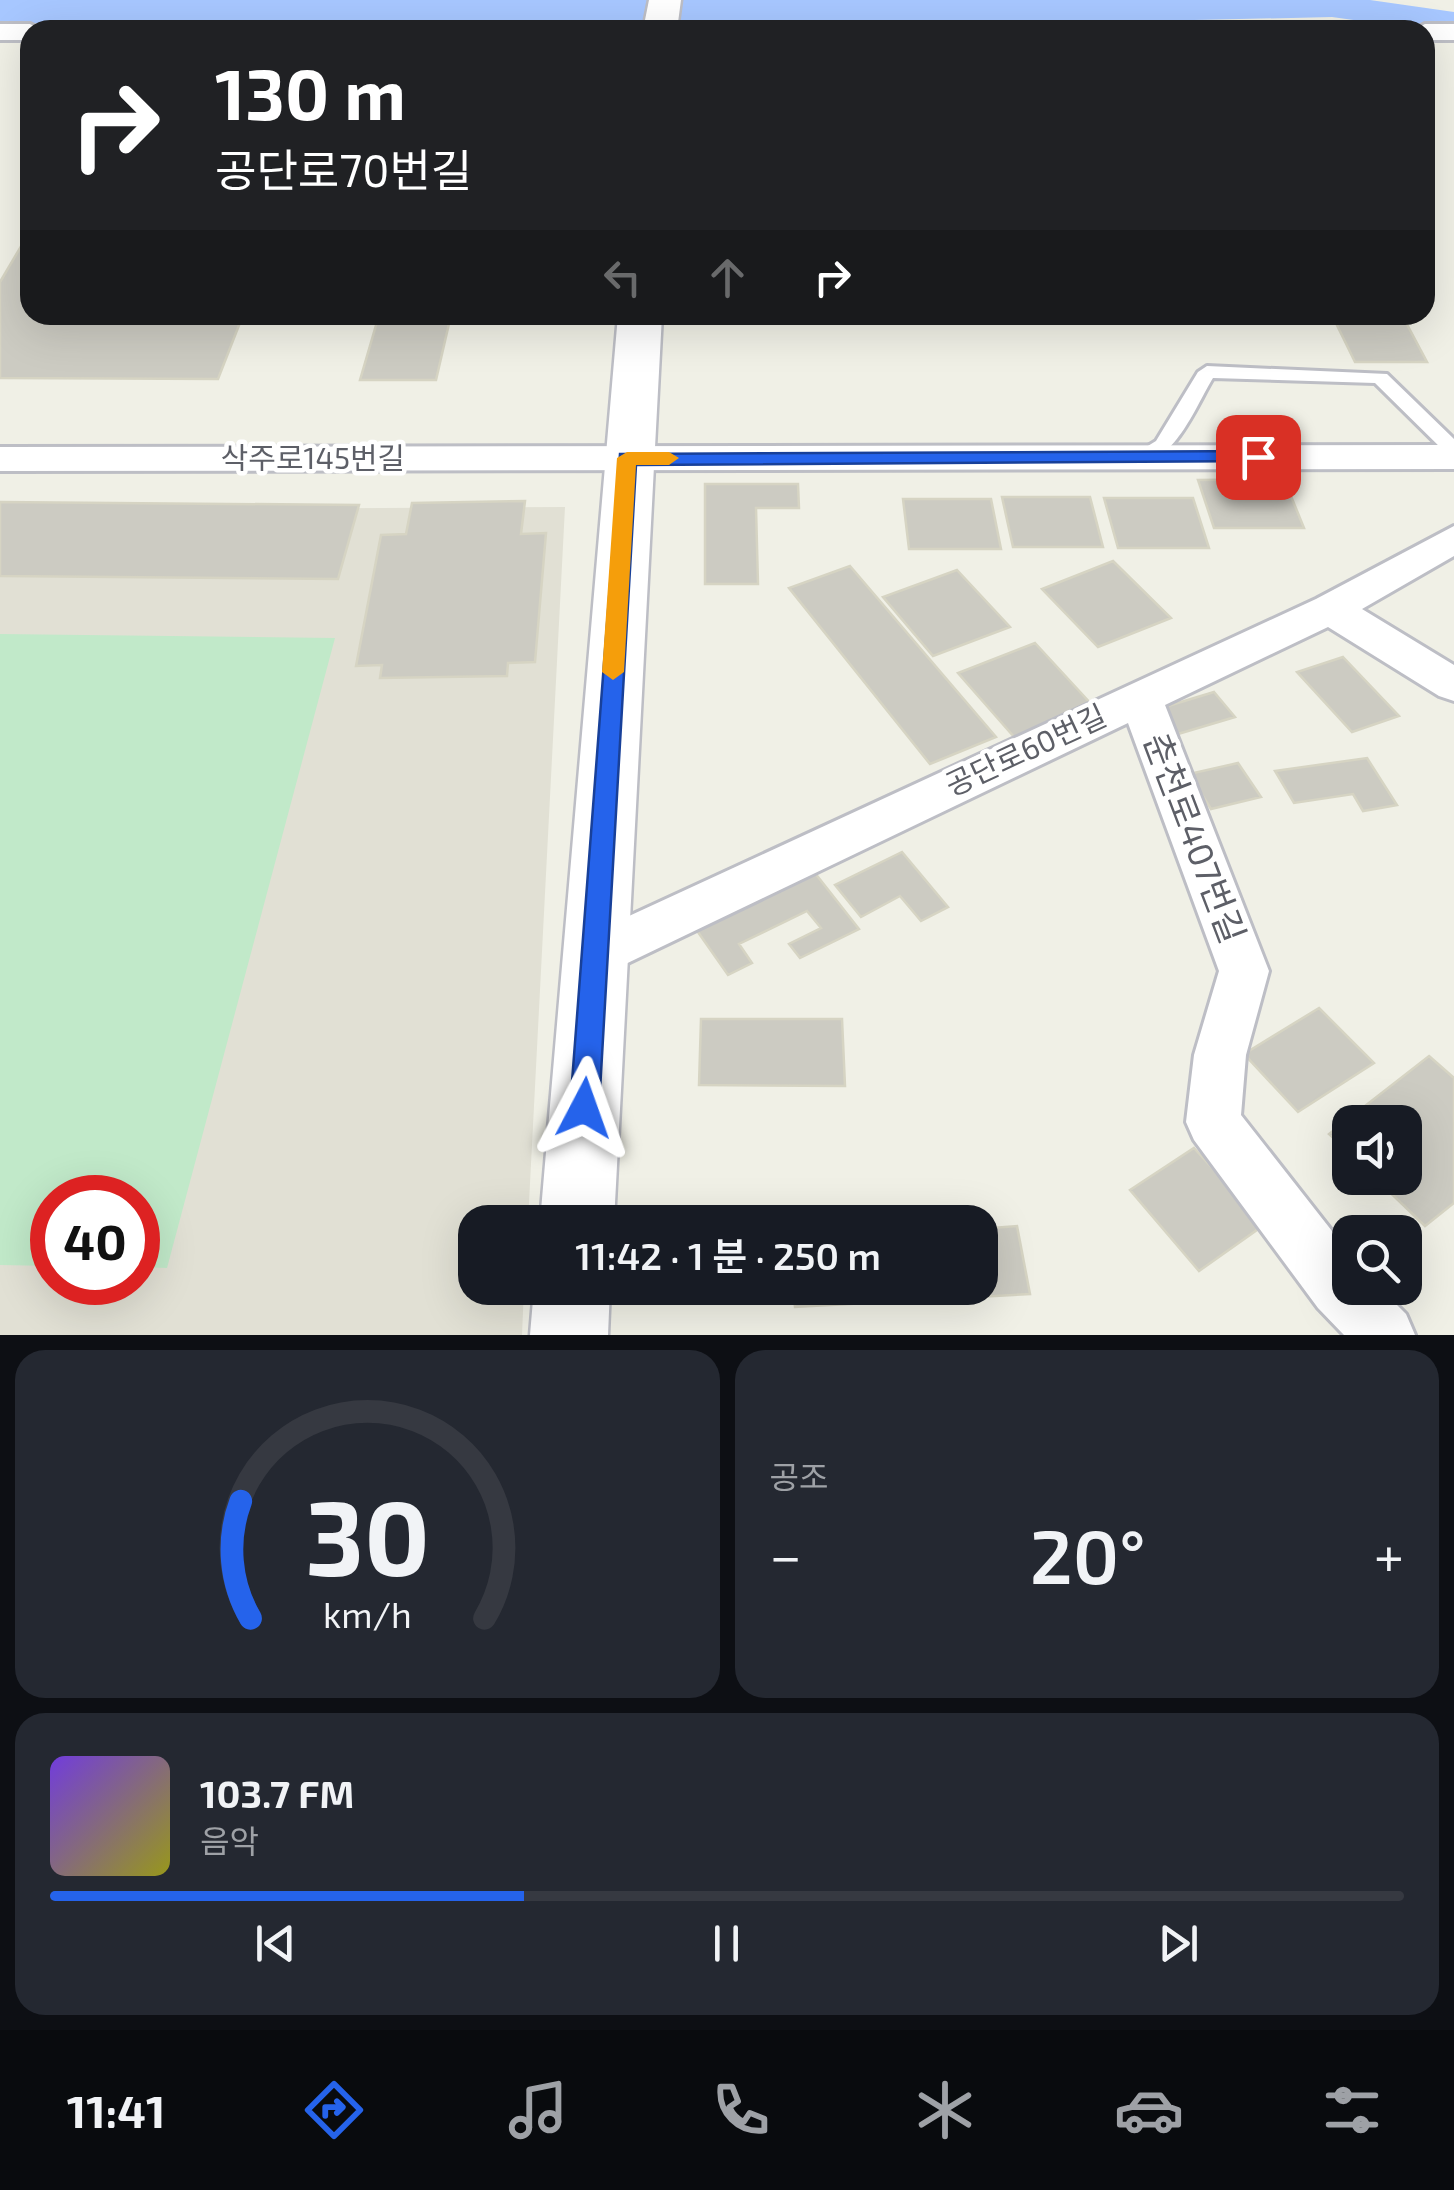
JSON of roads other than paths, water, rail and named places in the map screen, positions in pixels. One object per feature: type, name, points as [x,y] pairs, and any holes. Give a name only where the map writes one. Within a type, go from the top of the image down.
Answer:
[{"type":"street","points":[[578,1205],[639,325]]},
{"type":"street","name":"삭주로145번길","points":[[0,459],[1454,453]]},
{"type":"street","name":"공단로60번길","points":[[594,956],[1330,609],[1454,540]]},
{"type":"street","points":[[1330,609],[1454,686]]},
{"type":"street","name":"춘천로407번길","points":[[1140,696],[1244,971],[1220,1054],[1213,1122],[1339,1287],[1385,1335]]},
{"type":"street","points":[[569,1335],[571,1305]]},
{"type":"lane","points":[[1140,457],[1163,444],[1207,372],[1380,378],[1454,453]]},
{"type":"water","points":[[0,0],[1370,0],[1454,12],[1454,34],[1435,31],[1435,20],[1332,17],[0,23]]}]
